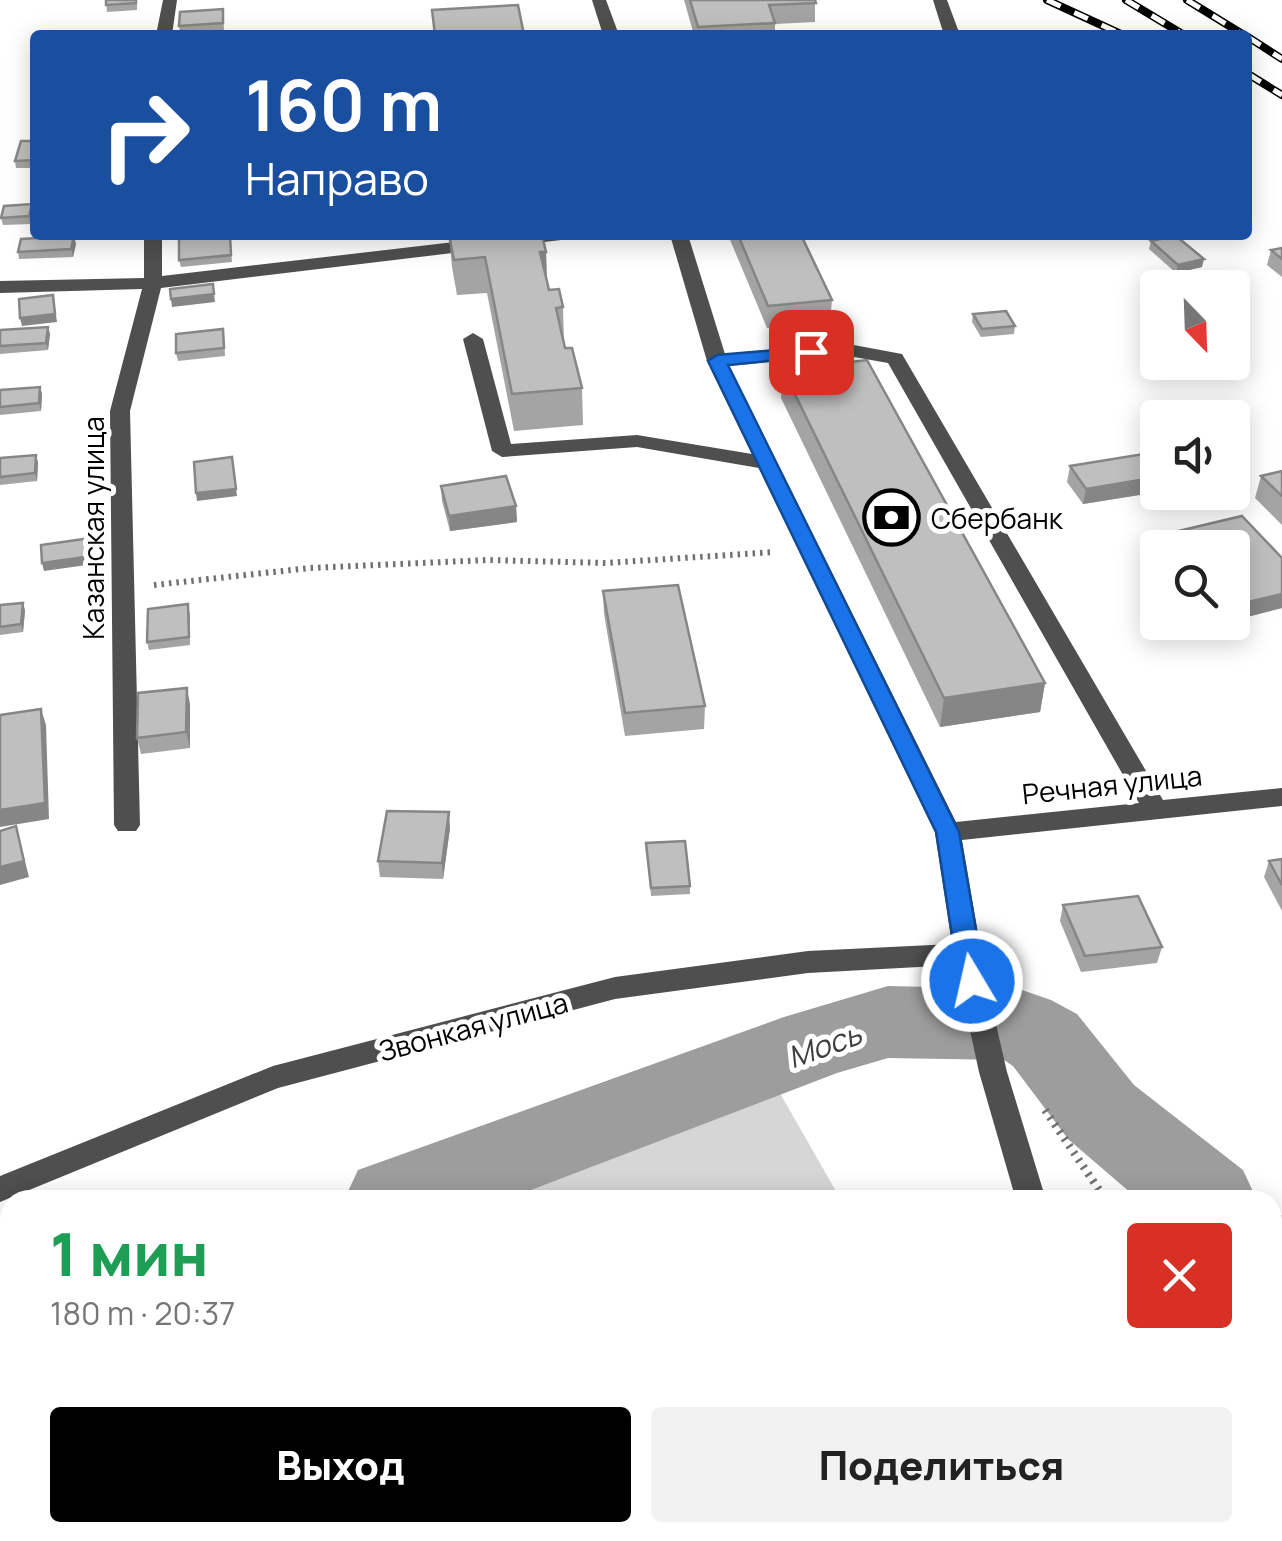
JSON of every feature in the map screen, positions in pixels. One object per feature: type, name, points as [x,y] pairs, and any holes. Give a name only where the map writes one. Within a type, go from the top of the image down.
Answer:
[{"type":"street","points":[[165,30],[170,0]]},
{"type":"street","points":[[600,0],[609,30]]},
{"type":"street","points":[[940,0],[950,30]]},
{"type":"street","name":"Казанская улица","points":[[127,825],[120,410],[153,283],[153,240]]},
{"type":"street","points":[[0,286],[153,283],[518,240]]},
{"type":"street","points":[[680,240],[717,361],[948,832],[970,968],[993,1072],[1028,1190]]},
{"type":"street","points":[[473,339],[502,451],[637,441],[767,463]]},
{"type":"street","points":[[717,361],[843,349],[894,358],[1156,808]]},
{"type":"street","name":"Речная улица","points":[[948,832],[1282,797]]},
{"type":"street","name":"Звонкая улица","points":[[0,1189],[273,1078],[615,988],[808,962],[970,968]]},
{"type":"path","points":[[123,588],[310,568],[488,560],[606,563],[809,550]]},
{"type":"path","points":[[1041,1104],[1099,1190]]},
{"type":"shaded area","points":[[777,1088],[835,1190],[522,1190]]},
{"type":"building","points":[[106,0],[136,0],[136,3],[106,5]]},
{"type":"building","points":[[690,0],[816,3],[769,5],[775,23],[698,27]]},
{"type":"building","points":[[518,5],[523,30],[434,30],[432,10]]},
{"type":"building","points":[[223,9],[223,23],[179,26],[180,12]]},
{"type":"building","points":[[21,141],[30,141],[30,160],[15,161]]},
{"type":"building","points":[[30,204],[29,216],[1,218],[4,206]]},
{"type":"building","points":[[21,239],[73,240],[71,249],[18,252]]},
{"type":"building","points":[[179,240],[230,240],[231,255],[179,260]]},
{"type":"building","points":[[450,240],[543,240],[546,252],[540,252],[549,290],[559,289],[563,307],[556,308],[565,348],[572,348],[582,388],[512,394],[485,257],[454,260]]},
{"type":"building","points":[[740,240],[803,240],[832,300],[768,306]]},
{"type":"building","points":[[1181,240],[1204,259],[1178,265],[1151,241]]},
{"type":"building","points":[[213,284],[214,294],[171,299],[170,289]]},
{"type":"building","points":[[53,295],[55,314],[20,318],[19,299]]},
{"type":"building","points":[[1006,311],[1015,326],[982,329],[973,314]]},
{"type":"building","points":[[48,327],[46,343],[0,346],[0,330]]},
{"type":"building","points":[[223,329],[224,348],[176,353],[176,334]]},
{"type":"building","points":[[867,360],[1045,683],[944,698],[783,370]]},
{"type":"building","points":[[40,387],[39,403],[0,407],[0,390]]},
{"type":"building","points":[[36,455],[35,473],[0,477],[0,458]]},
{"type":"building","points":[[1140,455],[1140,480],[1086,489],[1070,466]]},
{"type":"building","points":[[232,457],[236,489],[196,493],[194,462]]},
{"type":"building","points":[[1282,471],[1282,496],[1261,476]]},
{"type":"building","points":[[506,476],[516,506],[449,516],[441,486]]},
{"type":"building","points":[[1242,516],[1282,558],[1282,594],[1250,602],[1250,530],[1183,530]]},
{"type":"building","points":[[91,538],[92,556],[42,563],[41,545]]},
{"type":"building","points":[[678,585],[705,706],[625,713],[603,591]]},
{"type":"building","points":[[23,603],[21,624],[0,627],[0,605]]},
{"type":"building","points":[[188,604],[189,637],[147,642],[148,609]]},
{"type":"building","points":[[187,688],[186,732],[137,738],[138,693]]},
{"type":"building","points":[[41,709],[45,803],[0,810],[0,715]]},
{"type":"building","points":[[387,811],[449,812],[442,863],[378,861]]},
{"type":"building","points":[[16,826],[24,861],[0,867],[0,831]]},
{"type":"building","points":[[685,841],[690,886],[651,888],[646,843]]},
{"type":"building","points":[[1282,859],[1282,885],[1269,861]]},
{"type":"building","points":[[1138,896],[1162,947],[1085,956],[1063,905]]},
{"type":"waterway","name":"Мось","points":[[420,1190],[816,1043],[888,1022],[1019,1025],[1045,1040],[1101,1112],[1196,1190]]},
{"type":"railway","points":[[1047,0],[1112,30]]},
{"type":"railway","points":[[1126,0],[1176,30]]},
{"type":"railway","points":[[1187,0],[1236,30]]},
{"type":"railway","points":[[1252,40],[1282,59]]},
{"type":"railway","points":[[1252,76],[1282,95]]},
{"type":"place","name":"Сбербанк","points":[[892,518]]},
{"type":"route","points":[[811,352],[717,361],[948,832],[972,981]]}]
